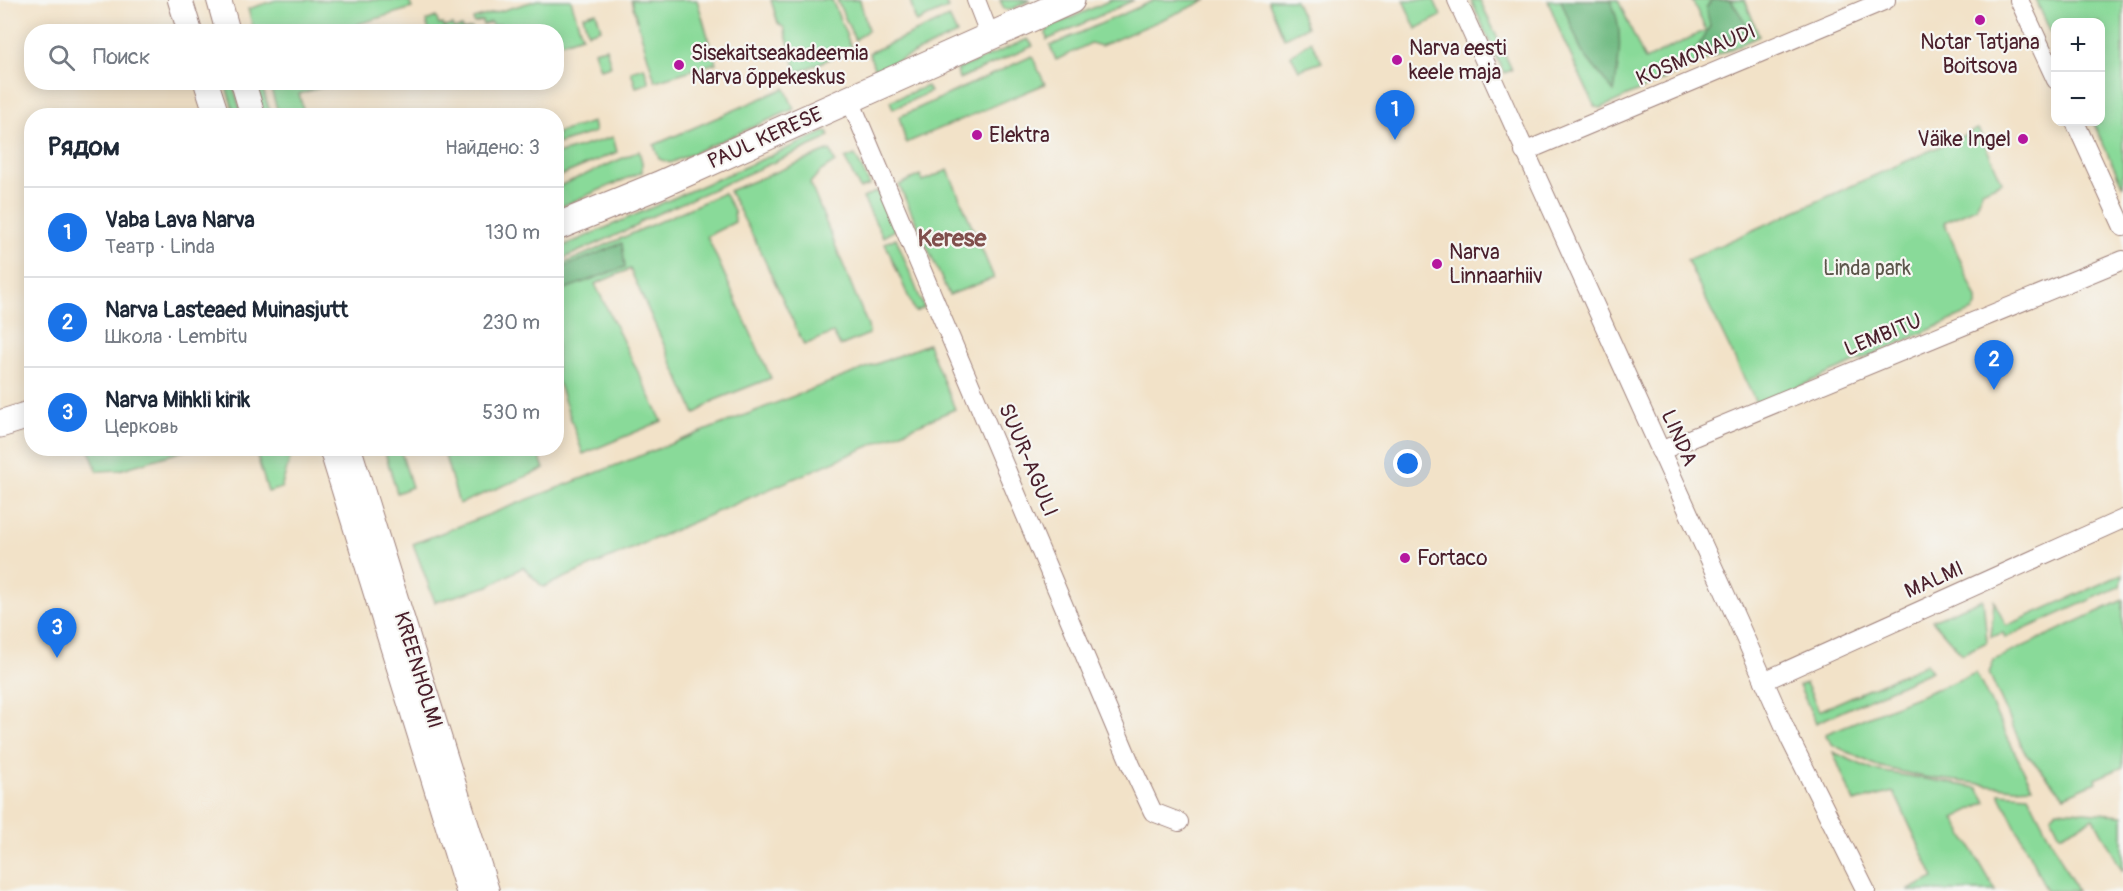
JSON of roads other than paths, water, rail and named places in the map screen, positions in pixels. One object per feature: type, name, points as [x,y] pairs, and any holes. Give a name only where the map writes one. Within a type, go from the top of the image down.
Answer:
[{"type":"highway","name":"PAUL KERESE","points":[[564,224],[659,185],[1071,0]]},
{"type":"highway","points":[[0,424],[24,416]]},
{"type":"main road","points":[[180,0],[188,24]]},
{"type":"main road","points":[[219,0],[226,24]]},
{"type":"main road","points":[[209,90],[214,108]]},
{"type":"main road","points":[[245,90],[251,108]]},
{"type":"main road","name":"KREENHOLMI","points":[[334,456],[487,891]]},
{"type":"main road","name":"KREENHOLMI","points":[[351,456],[393,621],[468,891]]},
{"type":"street","points":[[976,0],[990,36]]},
{"type":"street","name":"LINDA","points":[[1457,0],[1764,681],[1866,891]]},
{"type":"street","name":"KOSMONAUDI","points":[[1524,152],[1886,0]]},
{"type":"street","points":[[2019,0],[2051,72]]},
{"type":"street","name":"SUUR-AGULI","points":[[850,100],[1131,765],[1153,812],[1179,822]]},
{"type":"street","points":[[2077,126],[2123,227]]},
{"type":"street","name":"LEMBITU","points":[[1660,451],[2123,260]]},
{"type":"street","name":"MALMI","points":[[1764,681],[2123,519]]},
{"type":"place","name":"Notar Tatjana Boitsova","points":[[1980,20]]},
{"type":"place","name":"Narva eesti keele maja","points":[[1397,60]]},
{"type":"place","name":"Sisekaitseakadeemia Narva õppekeskus","points":[[679,65]]},
{"type":"place","name":"Elektra","points":[[977,135]]},
{"type":"place","name":"Väike Ingel","points":[[2023,139]]},
{"type":"place","name":"Vaba Lava Narva","points":[[1395,140]]},
{"type":"place","name":"Narva Linnaarhiiv","points":[[1437,264]]},
{"type":"place","name":"Narva Lasteaed Muinasjutt","points":[[1994,390]]},
{"type":"place","name":"Fortaco","points":[[1405,558]]},
{"type":"place","name":"Narva Mihkli kirik","points":[[57,658]]},
{"type":"district","name":"Kerese","points":[[952,238]]},
{"type":"park label","name":"Linda park","points":[[1867,268]]}]
